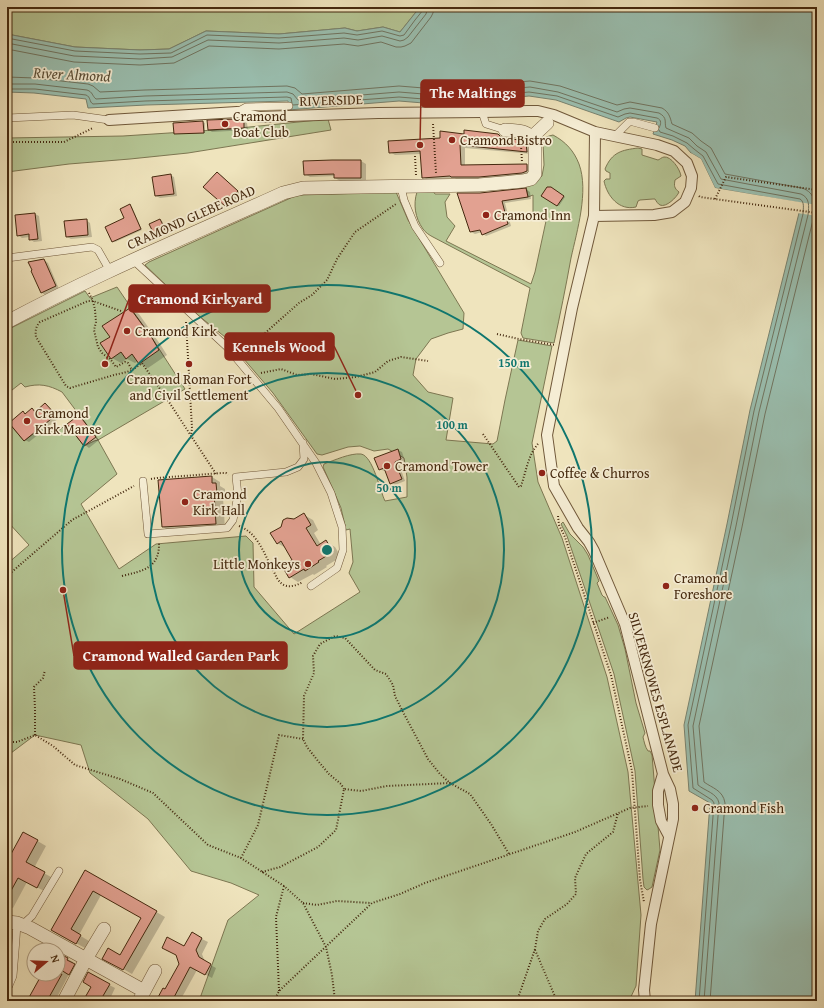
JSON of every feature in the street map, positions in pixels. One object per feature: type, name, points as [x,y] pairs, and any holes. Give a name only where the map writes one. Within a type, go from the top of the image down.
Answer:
[{"type":"street","name":"RIVERSIDE","points":[[109,120],[237,112],[259,117],[378,112],[528,111],[538,111],[550,119]]},
{"type":"street","points":[[526,134],[550,119],[595,132],[674,151],[687,163],[692,176],[691,188],[685,202],[672,212],[654,215],[594,216]]},
{"type":"street","points":[[505,130],[526,134],[535,143],[535,174],[531,179],[522,181]]},
{"type":"street","name":"SILVERKNOWES ESPLANADE","points":[[595,132],[594,216],[572,308],[547,435],[554,486],[578,528],[594,551],[625,624],[663,774],[670,788],[673,804],[673,818],[651,924],[644,990],[645,1001]]},
{"type":"street","name":"CRAMOND GLEBE ROAD","points":[[7,322],[42,303],[133,260],[283,193],[303,188],[479,185],[522,181]]},
{"type":"street","points":[[663,774],[658,792],[658,805],[661,821],[669,836]]},
{"type":"street","points":[[15,924],[30,928],[86,959],[142,996],[155,971]]},
{"type":"street","points":[[65,999],[104,929]]},
{"type":"lane","points":[[237,112],[246,107],[289,106]]},
{"type":"lane","points":[[482,112],[486,124],[505,130]]},
{"type":"lane","points":[[7,118],[73,115],[109,120]]},
{"type":"lane","points":[[615,136],[629,122],[655,128]]},
{"type":"lane","points":[[401,187],[404,200],[415,226],[440,263]]},
{"type":"lane","points":[[7,258],[92,247],[98,250],[110,271]]},
{"type":"lane","points":[[133,260],[227,347],[278,408],[316,462],[331,493],[342,527],[343,550],[337,568],[311,586]]},
{"type":"lane","points":[[143,481],[148,534],[227,528],[233,520],[238,495],[236,477],[286,472],[298,467],[304,459],[303,443]]},
{"type":"lane","points":[[7,990],[12,976],[16,939],[15,924],[32,916],[59,871]]},
{"type":"path","points":[[432,112],[436,186]]},
{"type":"path","points":[[7,142],[64,142],[109,120]]},
{"type":"path","points":[[522,181],[526,134]]},
{"type":"path","points":[[415,156],[417,186]]},
{"type":"path","points":[[715,199],[726,177],[817,190]]},
{"type":"path","points":[[691,188],[700,197],[817,213]]},
{"type":"path","points":[[227,347],[264,334],[299,303],[312,295],[328,280],[337,259],[355,232],[404,200]]},
{"type":"path","points":[[84,283],[93,301],[96,316],[94,330],[100,350],[116,367],[125,362],[132,370]]},
{"type":"path","points":[[121,311],[90,300],[40,322],[35,330],[37,340],[66,386],[70,388],[127,372],[142,363],[168,399],[216,474]]},
{"type":"path","points":[[186,308],[192,428],[191,437]]},
{"type":"path","points":[[498,334],[564,347]]},
{"type":"path","points":[[251,376],[281,369],[297,375],[312,374],[335,379],[356,377],[376,372],[388,361],[401,357],[428,362]]},
{"type":"path","points":[[483,434],[519,487],[521,486],[534,449],[547,435]]},
{"type":"path","points":[[7,576],[72,520],[143,481],[157,478],[222,473],[236,477]]},
{"type":"path","points":[[557,509],[559,525],[565,537],[611,675],[632,771],[640,880],[645,903]]},
{"type":"path","points":[[231,522],[246,528],[255,537],[278,580],[285,586],[294,586],[308,581],[311,586]]},
{"type":"path","points":[[122,576],[137,573],[148,568],[156,560],[159,551],[158,533]]},
{"type":"path","points":[[593,623],[610,617]]},
{"type":"path","points":[[262,872],[280,866],[318,847],[336,830],[344,789],[341,784],[329,774],[318,761],[306,746],[303,739],[304,696],[314,673],[314,656],[320,644],[335,636],[345,638],[375,670],[386,674],[393,685],[398,701],[428,759],[440,774],[450,783],[470,794],[491,824],[509,854]]},
{"type":"path","points":[[35,735],[34,687],[43,678],[45,670]]},
{"type":"path","points":[[7,742],[17,742],[35,735]]},
{"type":"path","points":[[35,735],[53,746],[75,764],[153,793],[208,845],[241,858],[284,886],[303,903],[326,947],[335,1001]]},
{"type":"path","points":[[241,858],[258,825],[279,735],[303,739]]},
{"type":"path","points":[[344,789],[361,791],[387,786],[450,783]]},
{"type":"path","points":[[303,903],[317,905],[337,901],[372,903],[400,894],[425,883],[575,832],[630,808],[658,805]]},
{"type":"path","points":[[517,1001],[534,949],[538,931],[545,919],[566,904],[576,894],[575,878],[586,854],[614,832],[618,813]]},
{"type":"path","points":[[279,991],[276,917],[284,886]]},
{"type":"path","points":[[274,1001],[279,991],[372,903]]},
{"type":"path","points":[[534,949],[557,1001]]},
{"type":"green space","points":[[7,7],[420,7],[400,32],[383,27],[357,31],[345,28],[279,34],[206,31],[169,49],[140,50],[75,47],[7,34]]},
{"type":"green space","points":[[328,119],[331,130],[188,153],[69,164],[7,172],[7,138],[123,136],[230,129]]},
{"type":"green space","points":[[553,135],[566,144],[575,155],[582,175],[583,186],[579,224],[554,343],[523,338],[521,333],[530,288],[429,234],[423,229],[418,220],[415,206],[417,192],[433,191],[435,194],[450,194],[445,202],[447,217],[455,226],[446,241],[531,284],[546,221],[533,219],[533,195],[528,197],[526,186],[542,176],[544,165],[543,142],[545,138]]},
{"type":"green space","points":[[638,148],[642,149],[642,155],[658,160],[662,157],[667,157],[679,170],[681,176],[675,180],[674,184],[675,188],[679,192],[668,204],[662,206],[655,199],[653,199],[640,200],[638,201],[636,207],[624,207],[615,201],[608,192],[604,181],[606,179],[610,179],[610,173],[605,169],[608,163],[614,155],[622,151]]},
{"type":"green space","points":[[396,192],[408,220],[464,313],[463,329],[431,339],[416,359],[413,375],[428,392],[453,398],[446,440],[493,444],[497,441],[518,340],[552,346],[532,443],[538,482],[562,538],[607,677],[628,772],[641,915],[636,986],[629,1001],[199,1001],[228,920],[259,895],[231,883],[191,871],[148,819],[90,773],[81,745],[35,735],[7,756],[7,564],[29,545],[7,521],[7,423],[9,423],[24,441],[45,424],[54,434],[67,424],[84,446],[98,440],[117,474],[81,504],[119,569],[156,544],[246,536],[253,543],[254,587],[294,634],[360,592],[349,573],[353,562],[350,529],[346,530],[341,508],[323,467],[324,464],[342,457],[357,454],[365,456],[373,467],[385,501],[407,497],[407,477],[404,458],[388,449],[374,451],[360,446],[348,447],[322,455],[317,454],[273,393],[225,337],[193,311],[145,265],[295,196]]},
{"type":"green space","points":[[117,287],[185,389],[98,440],[62,392],[44,385],[25,387],[21,383],[7,394],[7,330],[85,291],[90,298]]},
{"type":"green space","points":[[563,522],[570,534],[583,547],[588,555],[599,581],[597,583],[602,595],[605,597],[618,625],[625,649],[636,703],[645,733],[643,737],[644,742],[648,751],[650,751],[652,755],[660,850],[652,887],[647,890],[644,887],[643,879],[635,771],[614,674],[567,536],[561,524]]},
{"type":"water","name":"River Almond","points":[[420,7],[817,7],[817,1001],[695,1001],[710,803],[689,791],[684,725],[750,410],[799,213],[800,203],[715,188],[701,159],[691,153],[685,146],[653,134],[657,122],[630,117],[619,122],[556,100],[529,96],[490,102],[448,105],[399,101],[288,110],[288,101],[88,108],[86,99],[34,93],[7,92],[7,34],[75,47],[140,50],[169,49],[206,31],[279,34],[345,28],[357,31],[383,27],[400,32]]},
{"type":"pier","points":[[691,153],[701,159],[715,188],[817,205],[817,216],[797,213],[798,205],[714,189],[699,160],[693,157]]},
{"type":"building","name":"Cramond Boat Club","points":[[207,120],[244,120],[244,128],[208,130]]},
{"type":"building","points":[[203,121],[204,133],[174,134],[173,123]]},
{"type":"building","points":[[464,130],[498,134],[504,138],[524,141],[526,143],[527,152],[460,145],[461,165],[527,164],[527,171],[522,173],[479,177],[450,176],[422,178],[420,151],[389,153],[388,141],[440,138],[440,131],[464,134]]},
{"type":"building","points":[[361,160],[361,178],[334,178],[334,174],[304,175],[303,161]]},
{"type":"building","points":[[217,172],[238,191],[225,206],[203,187]]},
{"type":"building","points":[[171,174],[174,194],[155,196],[152,177]]},
{"type":"building","points":[[547,187],[551,187],[564,196],[557,206],[541,196]]},
{"type":"building","name":"Cramond Inn","points":[[526,188],[528,197],[502,201],[508,224],[482,235],[480,230],[470,232],[457,193],[480,193]]},
{"type":"building","points":[[130,204],[141,229],[112,242],[105,227],[124,218],[120,209]]},
{"type":"building","points":[[35,213],[38,239],[29,240],[29,234],[17,236],[15,215]]},
{"type":"building","points":[[87,219],[88,235],[66,237],[64,221]]},
{"type":"building","points":[[160,219],[165,229],[154,234],[149,224]]},
{"type":"building","points":[[44,259],[56,286],[41,293],[28,262]]},
{"type":"building","name":"Cramond Kirk","points":[[130,308],[159,350],[139,364],[132,354],[126,359],[121,352],[111,359],[100,343],[110,337],[102,326]]},
{"type":"building","name":"Cramond Kirk Manse","points":[[45,403],[56,415],[24,441],[9,423],[23,411],[25,414],[32,408],[35,412]]},
{"type":"building","points":[[79,415],[96,437],[84,446],[67,424]]},
{"type":"building","name":"Cramond Tower","points":[[398,449],[401,459],[395,462],[402,479],[390,484],[384,468],[379,470],[374,458]]},
{"type":"building","name":"Cramond Kirk Hall","points":[[212,476],[212,483],[216,483],[217,493],[214,493],[216,524],[162,527],[158,480]]},
{"type":"building","points":[[304,513],[311,525],[306,528],[317,546],[326,540],[333,552],[305,571],[304,569],[289,578],[282,566],[292,560],[281,541],[277,544],[270,533],[281,527],[283,520],[287,518],[294,519]]},
{"type":"building","points":[[23,832],[38,840],[26,862],[45,872],[37,888],[18,878],[7,898],[7,852],[11,854]]},
{"type":"building","points":[[85,870],[157,911],[123,970],[102,959],[108,948],[120,955],[141,918],[93,891],[71,929],[81,935],[76,944],[51,930]]},
{"type":"building","points":[[192,932],[202,938],[196,950],[199,957],[211,964],[205,975],[190,967],[172,1001],[156,1001],[163,988],[165,989],[179,964],[176,955],[162,948],[167,937],[184,946]]},
{"type":"building","points":[[66,957],[68,958],[67,960],[75,964],[69,975],[66,973]]},
{"type":"building","points":[[88,972],[110,984],[100,1001],[83,1001],[91,987],[83,982]]},
{"type":"building","points":[[38,982],[58,982],[47,1001],[27,1001]]},
{"type":"place","name":"Cramond Boat Club","points":[[225,124]]},
{"type":"place","name":"Cramond Bistro","points":[[452,140]]},
{"type":"place","name":"The Maltings","points":[[420,145]]},
{"type":"place","name":"Cramond Inn","points":[[486,215]]},
{"type":"place","name":"Cramond Kirk","points":[[127,331]]},
{"type":"place","name":"Cramond Kirkyard","points":[[105,364]]},
{"type":"place","name":"Cramond Roman Fort and Civil Settlement","points":[[189,364]]},
{"type":"place","name":"Kennels Wood","points":[[358,395]]},
{"type":"place","name":"Cramond Kirk Manse","points":[[27,421]]},
{"type":"place","name":"Cramond Tower","points":[[387,466]]},
{"type":"place","name":"Coffee & Churros","points":[[542,473]]},
{"type":"place","name":"Cramond Kirk Hall","points":[[185,502]]},
{"type":"place","name":"Little Monkeys","points":[[308,564]]},
{"type":"place","name":"Cramond Foreshore","points":[[666,586]]},
{"type":"place","name":"Cramond Walled Garden Park","points":[[63,590]]},
{"type":"place","name":"Cramond Fish","points":[[695,808]]}]
